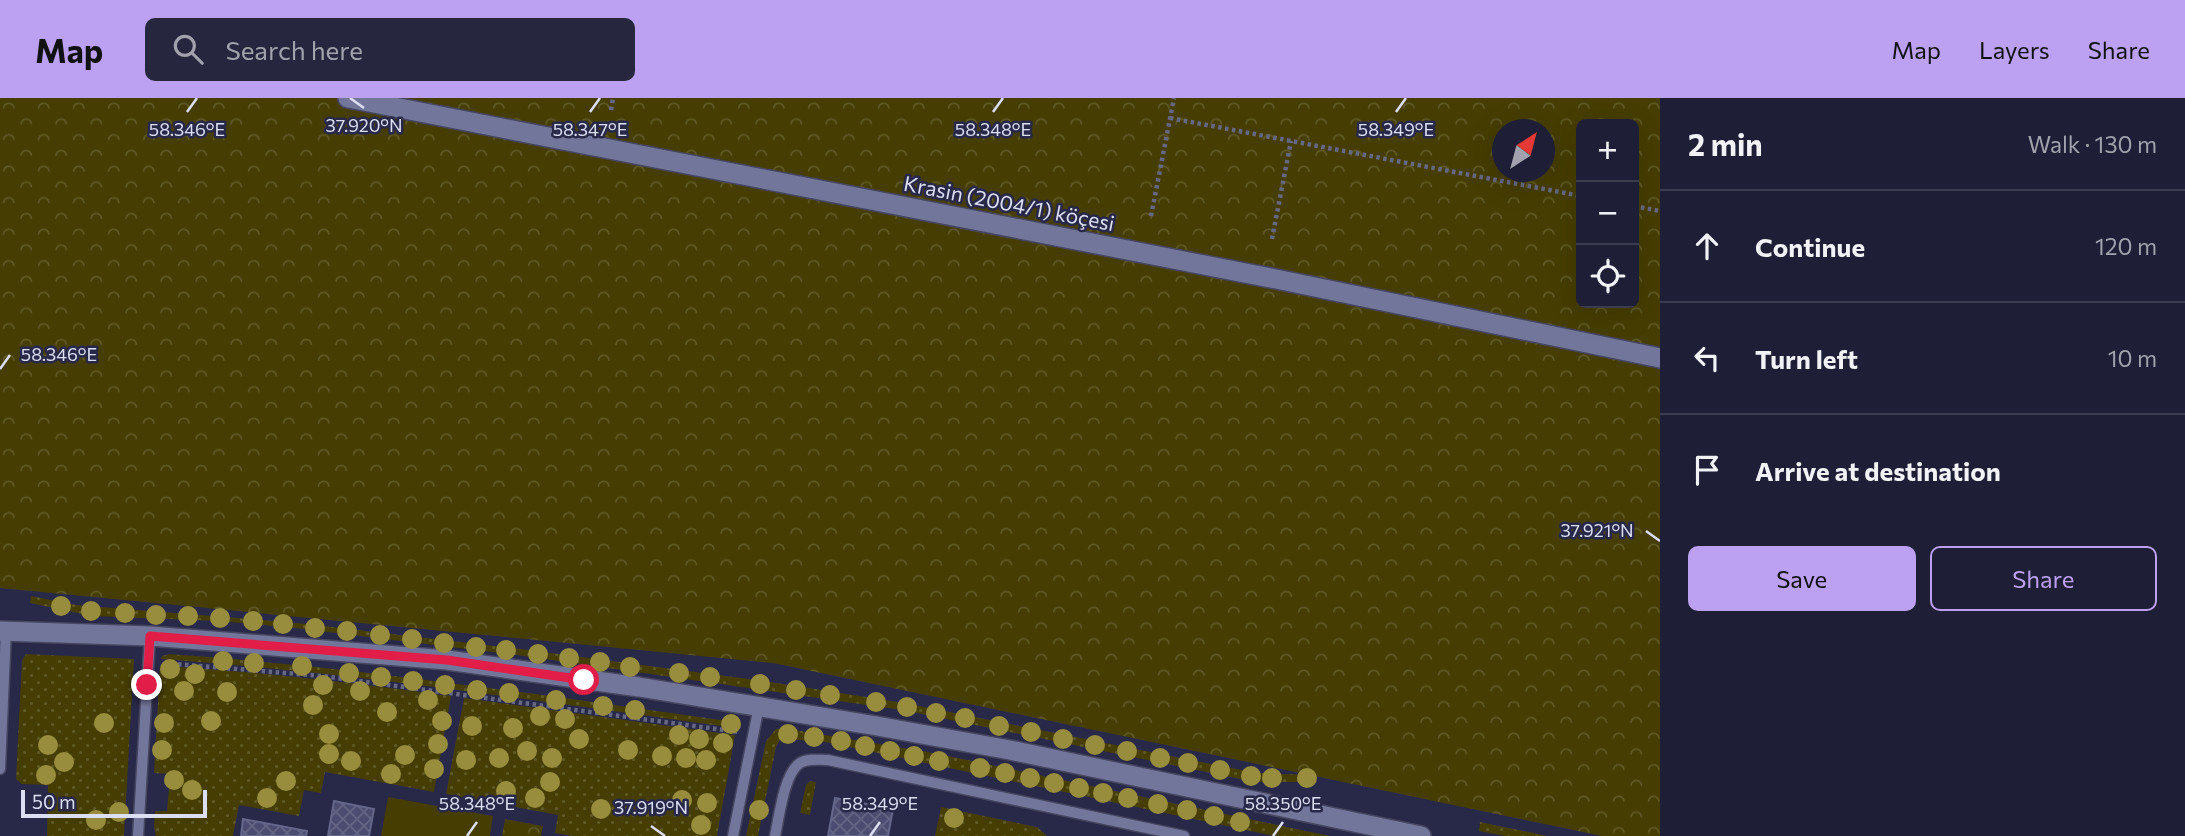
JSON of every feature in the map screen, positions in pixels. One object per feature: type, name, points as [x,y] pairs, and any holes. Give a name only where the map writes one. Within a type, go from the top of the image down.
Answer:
[{"type":"street","name":"Krasin (2004/1) köçesi","points":[[348,98],[1276,279],[1660,358]]},
{"type":"street","points":[[3,631],[150,636],[447,660],[760,706],[1010,750],[1421,836]]},
{"type":"lane","points":[[0,769],[3,631]]},
{"type":"lane","points":[[138,836],[150,636]]},
{"type":"lane","points":[[733,836],[760,706]]},
{"type":"lane","points":[[775,836],[787,783],[793,771],[799,763],[828,760],[1184,836]]},
{"type":"path","points":[[611,110],[613,98]]},
{"type":"path","points":[[1151,216],[1174,98]]},
{"type":"path","points":[[1170,118],[1576,195]]},
{"type":"path","points":[[1272,239],[1291,141]]},
{"type":"path","points":[[1639,207],[1660,211]]},
{"type":"path","points":[[161,663],[322,676],[735,732]]},
{"type":"green space","points":[[0,98],[1660,98],[1660,836],[1602,836],[773,663],[0,588]]},
{"type":"green space","points":[[31,596],[76,605],[298,623],[764,681],[904,703],[1257,773],[1311,775],[1311,782],[1255,782],[902,710],[517,655],[295,628],[220,621],[92,616],[30,603]]},
{"type":"green space","points":[[26,654],[134,659],[124,836],[47,836],[48,785],[22,784],[16,779],[22,660]]},
{"type":"green space","points":[[169,654],[309,666],[449,683],[728,721],[736,728],[377,680],[161,659]]},
{"type":"green space","points":[[160,666],[306,678],[451,696],[434,792],[325,772],[321,793],[304,790],[299,816],[239,805],[233,836],[156,836],[155,811],[167,811],[170,774],[154,773]]},
{"type":"green space","points":[[464,698],[735,735],[717,836],[573,836],[555,833],[558,815],[446,794]]},
{"type":"green space","points":[[776,729],[934,753],[1330,836],[1274,836],[825,742],[785,739],[780,740],[776,747],[758,836],[746,836],[766,741]]},
{"type":"green space","points":[[810,781],[816,782],[810,815],[800,813],[806,785]]},
{"type":"green space","points":[[388,797],[493,816],[490,836],[381,836]]},
{"type":"green space","points":[[941,807],[1037,827],[1047,836],[935,836]]},
{"type":"green space","points":[[505,819],[543,826],[541,836],[502,836]]},
{"type":"green space","points":[[1480,822],[1548,836],[1505,836],[1479,831]]},
{"type":"building","points":[[835,798],[893,809],[888,836],[828,836]]},
{"type":"building","points":[[334,801],[374,809],[369,836],[328,836]]},
{"type":"building","points":[[243,819],[307,831],[306,836],[241,836]]},
{"type":"route","points":[[147,685],[150,636],[447,660],[584,680]]}]
